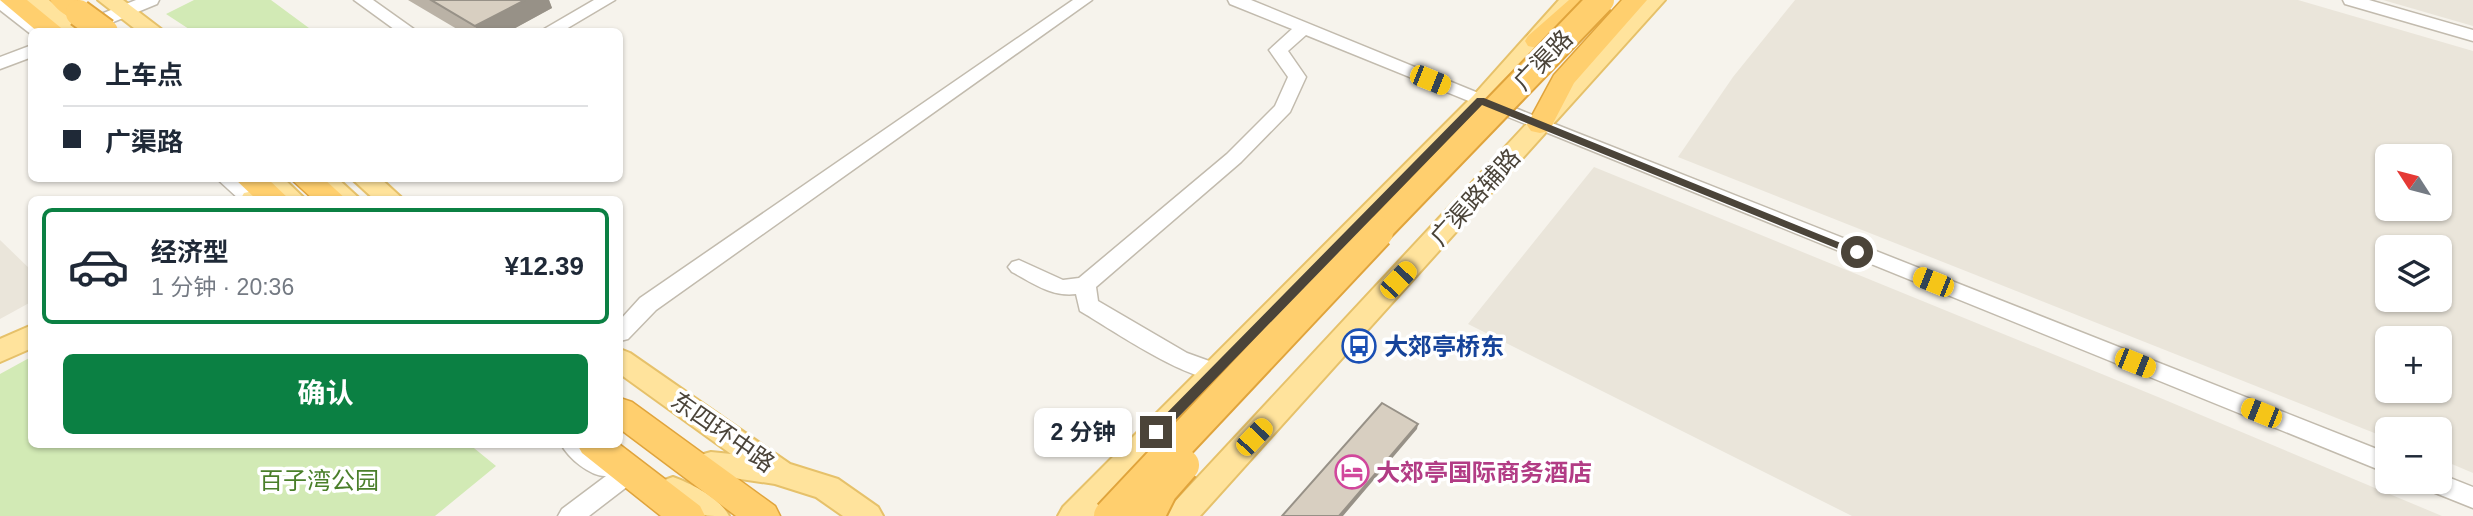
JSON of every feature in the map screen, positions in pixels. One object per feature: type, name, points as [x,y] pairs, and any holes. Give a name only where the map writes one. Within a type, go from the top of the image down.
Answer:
[{"type":"highway","points":[[12,0],[49,28]]},
{"type":"highway","points":[[62,0],[112,19]]},
{"type":"highway","points":[[1537,41],[1583,0]]},
{"type":"highway","name":"广渠路","points":[[1113,516],[1317,294],[1601,0]]},
{"type":"highway","name":"广渠路","points":[[1148,516],[1161,490],[1252,387],[1619,0]]},
{"type":"highway","points":[[1540,125],[1563,80],[1635,0]]},
{"type":"highway","points":[[253,182],[271,196]]},
{"type":"highway","points":[[309,182],[327,196]]},
{"type":"highway","name":"东四环中路","points":[[623,413],[762,516]]},
{"type":"highway","points":[[599,448],[679,510]]},
{"type":"main road","points":[[36,0],[71,28]]},
{"type":"main road","points":[[75,0],[112,19],[141,28]]},
{"type":"main road","name":"广渠路","points":[[1074,516],[1481,101],[1571,0]]},
{"type":"main road","name":"广渠路辅路","points":[[1181,516],[1654,0]]},
{"type":"main road","points":[[271,182],[289,196]]},
{"type":"main road","points":[[325,182],[344,196]]},
{"type":"main road","points":[[368,182],[388,196]]},
{"type":"main road","points":[[0,336],[28,321]]},
{"type":"main road","points":[[0,352],[28,337]]},
{"type":"main road","name":"东四环中路","points":[[623,362],[780,473],[827,488],[867,516]]},
{"type":"main road","points":[[1113,516],[1211,414],[1222,390],[1214,372]]},
{"type":"main road","name":"东四环中路","points":[[623,399],[782,516]]},
{"type":"main road","points":[[617,448],[679,510],[713,516]]},
{"type":"main road","points":[[1113,516],[1133,482],[1138,452]]},
{"type":"main road","points":[[711,464],[780,473]]},
{"type":"street","points":[[84,28],[112,19],[151,0]]},
{"type":"street","points":[[362,0],[404,28]]},
{"type":"street","points":[[554,28],[607,0]]},
{"type":"street","points":[[623,330],[648,304],[1084,0]]},
{"type":"street","points":[[1236,0],[1540,125],[2375,458]]},
{"type":"street","points":[[2351,0],[2473,36]]},
{"type":"street","points":[[0,2],[33,28]]},
{"type":"street","points":[[1019,267],[1060,288],[1085,285],[1234,158],[1283,108],[1297,77],[1278,50],[1304,28]]},
{"type":"street","points":[[0,64],[28,52]]},
{"type":"street","points":[[231,182],[248,196]]},
{"type":"street","points":[[1085,285],[1087,305],[1180,359],[1214,372]]},
{"type":"street","points":[[578,448],[619,479],[679,510]]},
{"type":"street","points":[[571,516],[619,479]]},
{"type":"street","points":[[2452,490],[2473,498]]},
{"type":"shaded area","points":[[1795,0],[2298,0],[2473,51],[2473,473],[2452,464],[2452,417],[2375,417],[2375,433],[1678,157],[1733,77]]},
{"type":"shaded area","points":[[2383,0],[2473,0],[2473,26]]},
{"type":"shaded area","points":[[1594,167],[2158,397],[2375,488],[2375,494],[2389,494],[2442,516],[1852,516],[1468,324]]},
{"type":"shaded area","points":[[0,240],[28,267],[28,304],[0,319]]},
{"type":"green space","points":[[194,0],[271,0],[309,28],[187,28],[166,14]]},
{"type":"green space","name":"百子湾公园","points":[[28,359],[28,448],[474,448],[496,466],[435,516],[0,516],[0,374]]},
{"type":"building","points":[[431,0],[525,0],[475,26]]},
{"type":"building","name":"大郊亭国际商务酒店","points":[[1382,403],[1418,424],[1339,516],[1282,516]]},
{"type":"place","name":"大郊亭桥东","points":[[1359,346]]},
{"type":"place","name":"大郊亭国际商务酒店","points":[[1352,472]]},
{"type":"route","points":[[1156,432],[1481,101],[1857,252]]}]
